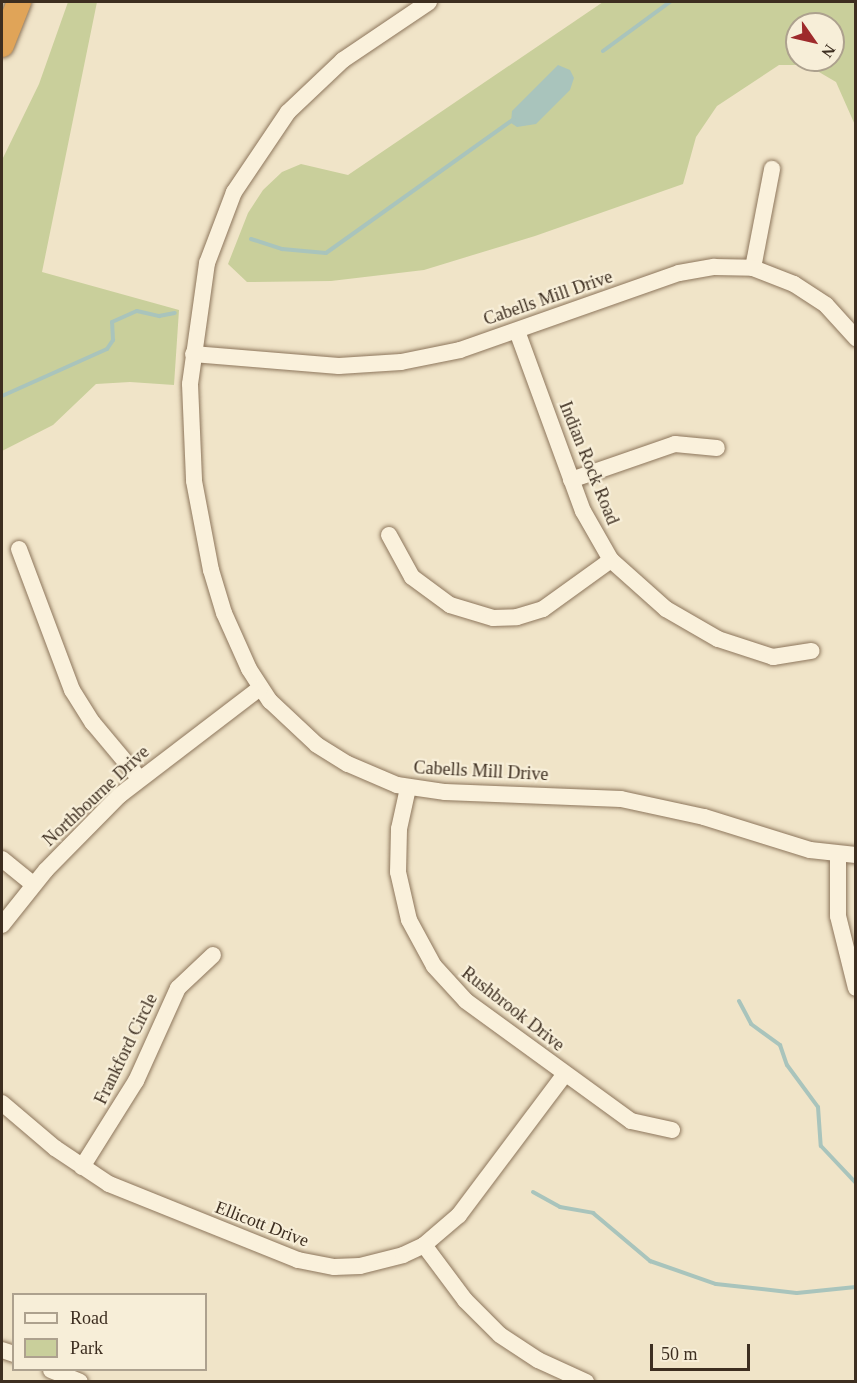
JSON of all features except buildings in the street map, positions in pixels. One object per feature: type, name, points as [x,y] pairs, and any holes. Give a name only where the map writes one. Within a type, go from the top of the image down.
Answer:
[{"type":"highway","points":[[2,45],[19,2]]},
{"type":"street","name":"Cabells Mill Drive","points":[[429,2],[323,76],[288,112],[246,171],[223,216],[207,263],[193,354],[190,432],[200,523],[225,613],[260,688],[318,745],[365,772],[408,788],[621,800],[694,815],[810,850],[838,855],[855,855]]},
{"type":"street","points":[[753,268],[772,169]]},
{"type":"street","name":"Cabells Mill Drive","points":[[193,354],[372,365],[429,357],[517,330],[679,273],[714,267],[753,268],[811,294],[855,338]]},
{"type":"street","name":"Indian Rock Road","points":[[517,330],[571,480],[611,560],[666,609],[718,639],[773,657],[812,651]]},
{"type":"street","points":[[571,480],[675,444],[717,448]]},
{"type":"street","points":[[389,535],[404,568],[422,584],[459,609],[493,618],[517,617],[543,609],[611,560]]},
{"type":"street","points":[[19,549],[72,690],[93,723],[139,778]]},
{"type":"street","name":"Northbourne Drive","points":[[2,925],[33,884],[139,778],[260,688]]},
{"type":"street","name":"Rushbrook Drive","points":[[408,788],[399,829],[398,872],[409,920],[434,966],[466,1001],[631,1121],[672,1130]]},
{"type":"street","points":[[838,855],[838,916],[855,988]]},
{"type":"street","points":[[2,859],[33,884]]},
{"type":"street","name":"Frankford Circle","points":[[82,1167],[136,1082],[178,988],[213,955]]},
{"type":"street","name":"Ellicott Drive","points":[[2,1103],[82,1167],[110,1184],[312,1264],[360,1266],[403,1255],[424,1245],[459,1215],[565,1074]]},
{"type":"street","points":[[424,1245],[465,1300],[501,1335],[538,1360],[586,1382]]},
{"type":"street","points":[[53,1371],[80,1382]]},
{"type":"green space","points":[[68,2],[97,2],[42,272],[179,310],[174,385],[130,382],[96,384],[53,425],[2,451],[2,160],[39,84]]},
{"type":"green space","points":[[603,2],[855,2],[855,125],[836,82],[819,72],[845,72],[845,12],[785,12],[785,65],[779,65],[717,106],[696,137],[683,184],[535,236],[424,270],[331,281],[247,282],[228,264],[248,213],[263,190],[282,172],[301,164],[348,175]]},
{"type":"water","points":[[558,65],[570,70],[574,78],[570,90],[536,124],[517,127],[511,123],[512,111]]},
{"type":"waterway","points":[[603,51],[670,2]]},
{"type":"waterway","points":[[251,239],[282,249],[326,253],[514,119]]},
{"type":"waterway","points":[[2,396],[107,349],[113,340],[112,322],[137,311],[159,316],[175,313]]},
{"type":"waterway","points":[[739,1001],[751,1024],[780,1045],[787,1065],[818,1107],[821,1146],[856,1183]]},
{"type":"waterway","points":[[533,1192],[560,1207],[593,1213],[650,1261],[716,1284],[797,1293],[856,1287]]}]
